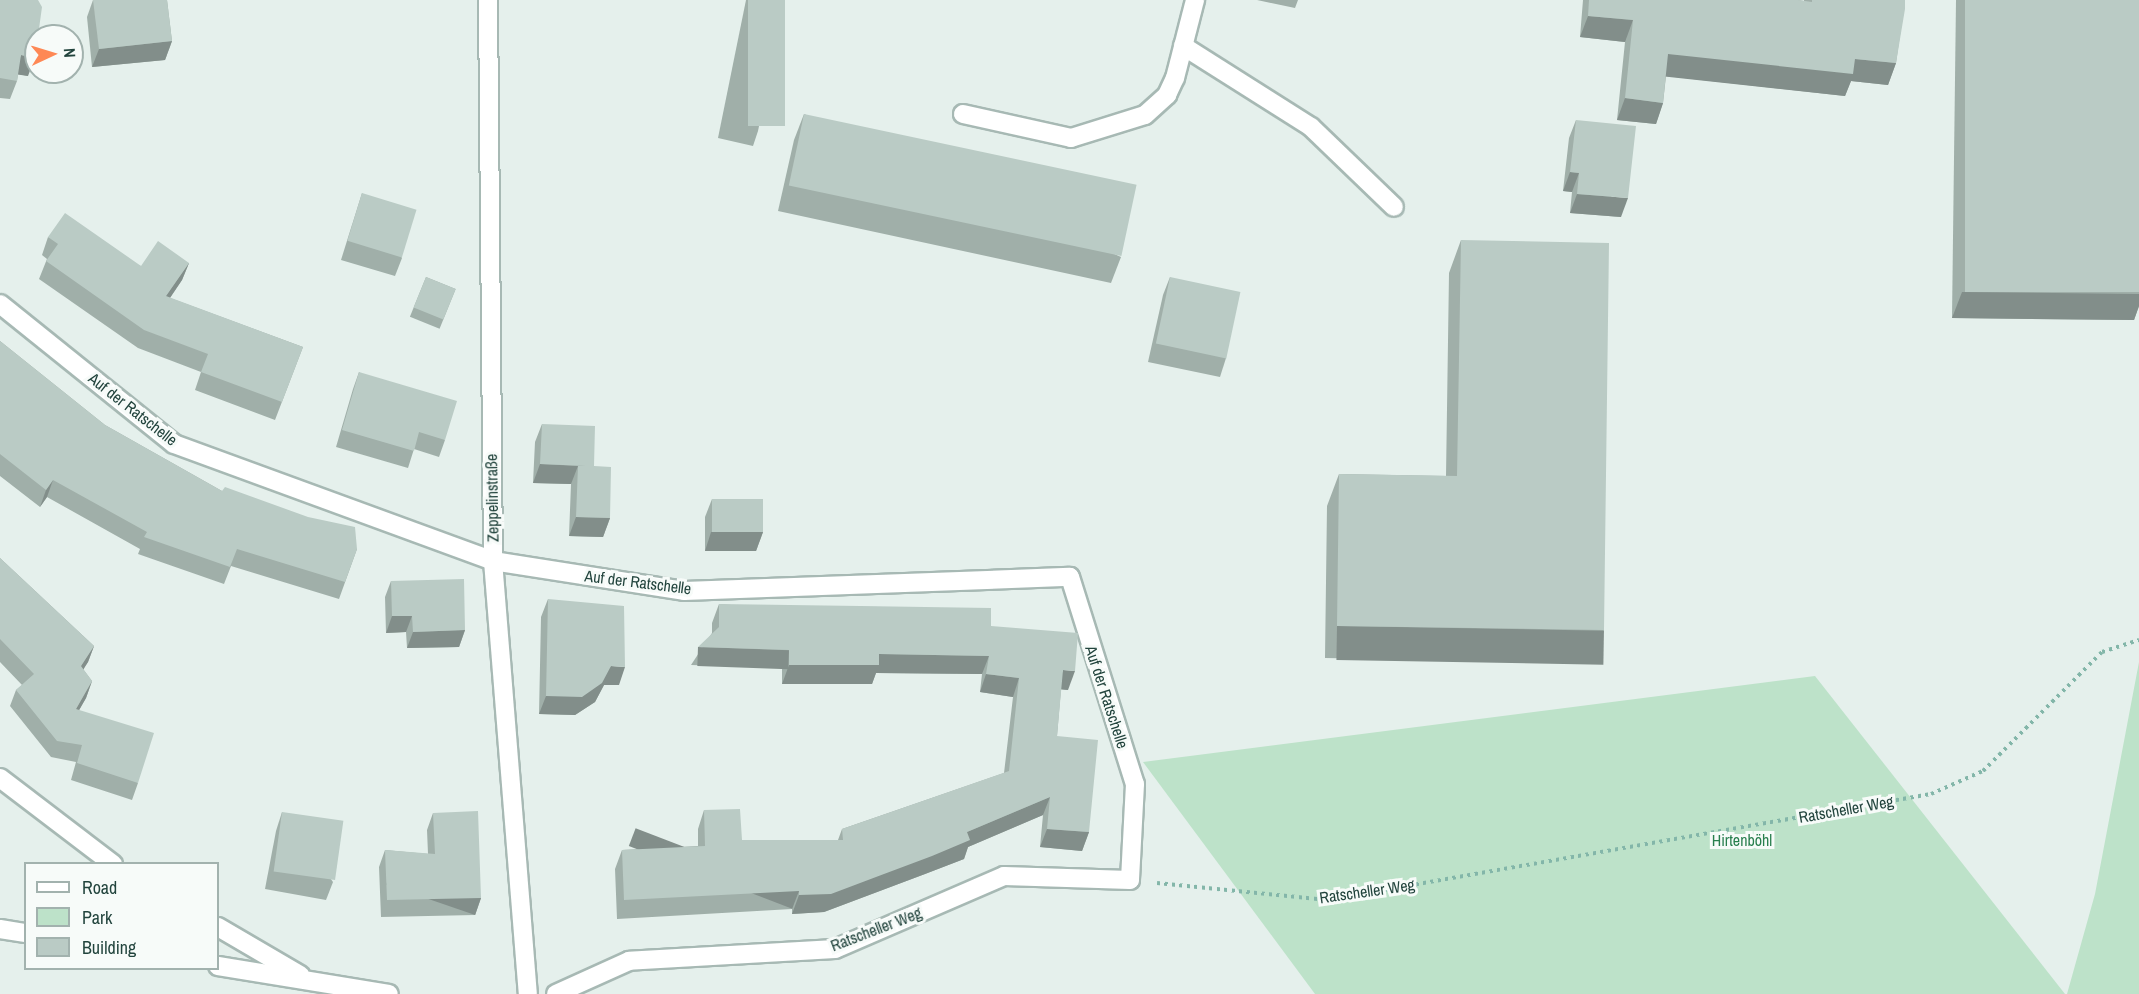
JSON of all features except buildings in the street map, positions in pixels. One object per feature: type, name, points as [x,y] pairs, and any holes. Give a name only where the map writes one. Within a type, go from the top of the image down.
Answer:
[{"type":"street","name":"Zeppelinstraße","points":[[488,0],[493,561],[528,994]]},
{"type":"street","points":[[963,114],[1071,138],[1119,127],[1144,116],[1167,95],[1195,0]]},
{"type":"street","points":[[1183,46],[1311,127],[1394,207]]},
{"type":"street","name":"Auf der Ratschelle","points":[[0,304],[174,444],[493,561],[684,591],[1070,578],[1135,784],[1130,880]]},
{"type":"street","points":[[0,778],[110,862]]},
{"type":"street","name":"Ratscheller Weg","points":[[556,994],[629,961],[835,949],[1004,876],[1130,880]]},
{"type":"street","points":[[219,928],[312,982]]},
{"type":"street","points":[[0,929],[24,933]]},
{"type":"street","points":[[219,966],[389,994]]},
{"type":"path","name":"Ratscheller Weg","points":[[1130,880],[1327,900],[1931,794],[1983,771],[2102,652],[2139,640]]},
{"type":"green space","points":[[2139,662],[2139,994],[2067,994],[2095,894]]},
{"type":"green space","name":"Hirtenböhl","points":[[1815,676],[2065,994],[1315,994],[1143,762]]}]
